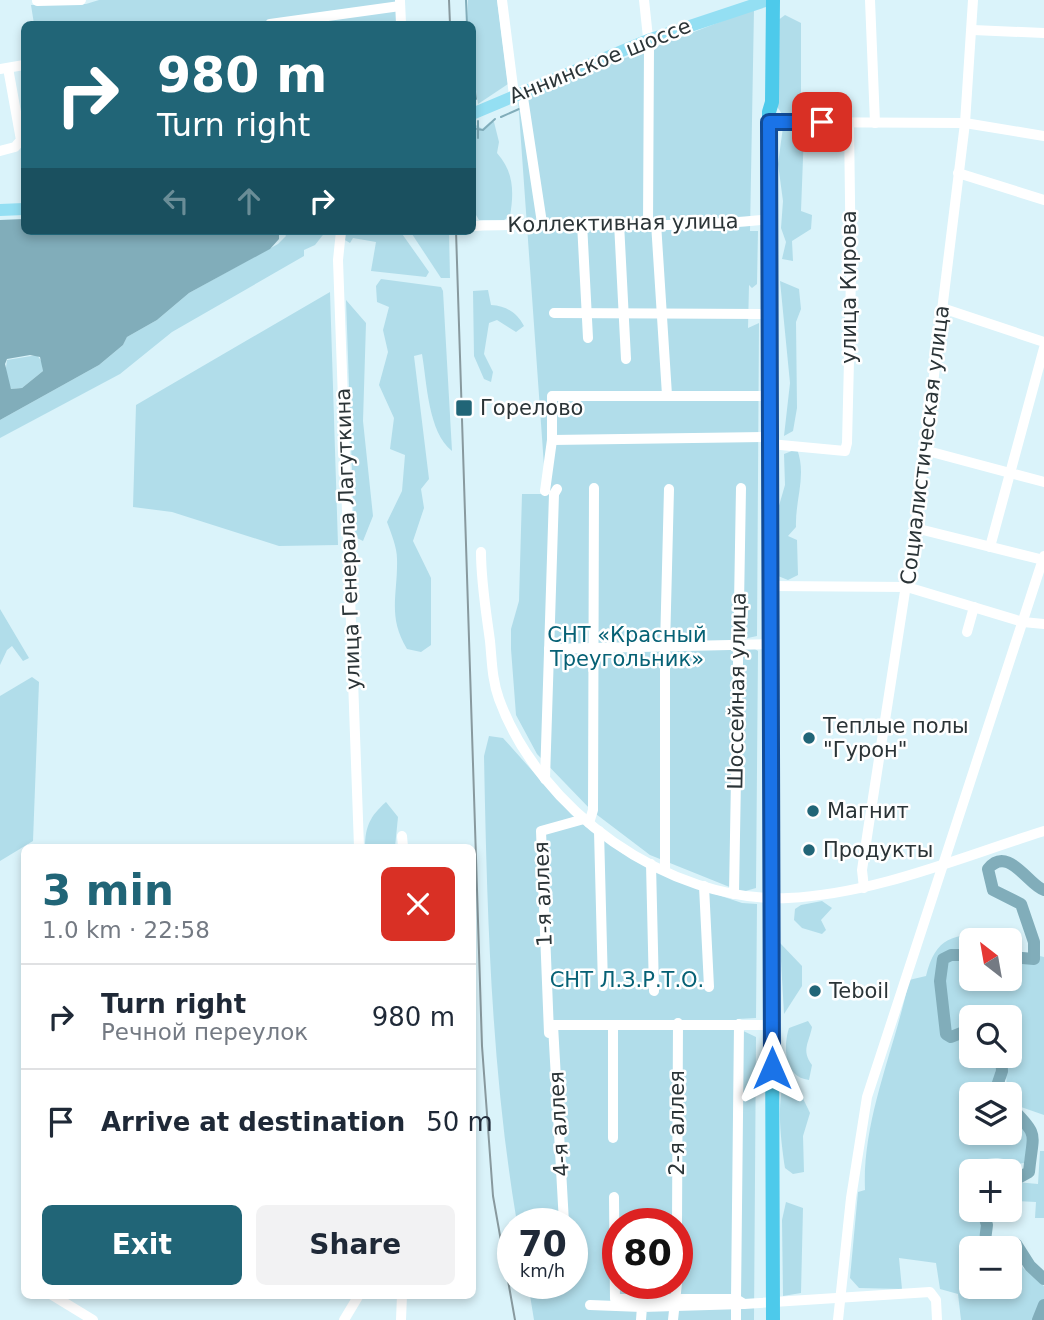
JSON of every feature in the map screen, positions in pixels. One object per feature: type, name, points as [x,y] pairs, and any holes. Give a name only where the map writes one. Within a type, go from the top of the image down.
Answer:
[{"type":"highway","points":[[768,0],[765,103],[769,117],[770,219],[773,1320]]},
{"type":"main road","name":"Аннинское шоссе","points":[[476,112],[648,40],[768,0]]},
{"type":"main road","points":[[0,210],[21,209]]},
{"type":"street","points":[[37,1],[81,0]]},
{"type":"street","points":[[502,0],[542,223]]},
{"type":"street","points":[[645,0],[652,223],[667,395]]},
{"type":"street","points":[[870,0],[875,123]]},
{"type":"street","name":"Социалистическая улица","points":[[864,888],[862,870],[867,830],[907,587],[965,123],[973,0]]},
{"type":"street","points":[[289,21],[400,3],[401,21]]},
{"type":"street","points":[[973,30],[1044,33]]},
{"type":"street","points":[[0,151],[15,148],[21,141],[4,68]]},
{"type":"street","points":[[769,117],[875,123],[965,123],[1044,136]]},
{"type":"street","name":"улица Кирова","points":[[770,441],[845,451],[851,277],[849,122]]},
{"type":"street","points":[[958,173],[1044,200]]},
{"type":"street","name":"Коллективная улица","points":[[476,226],[542,223],[736,223],[770,219]]},
{"type":"street","points":[[582,223],[588,338]]},
{"type":"street","points":[[619,223],[626,359]]},
{"type":"street","name":"улица Генерала Лагуткина","points":[[341,235],[338,260],[359,844]]},
{"type":"street","points":[[942,308],[1044,342]]},
{"type":"street","points":[[554,313],[770,314]]},
{"type":"street","points":[[990,547],[1044,348]]},
{"type":"street","points":[[545,491],[552,440],[552,396],[770,396]]},
{"type":"street","points":[[552,440],[770,441]]},
{"type":"street","points":[[924,450],[1044,482]]},
{"type":"street","points":[[586,821],[593,810],[594,488]]},
{"type":"street","name":"Шоссейная улица","points":[[734,894],[741,488]]},
{"type":"street","points":[[545,779],[554,494],[557,489]]},
{"type":"street","points":[[665,870],[665,647],[669,489]]},
{"type":"street","points":[[838,1320],[839,1296],[867,1097],[1043,558],[915,528]]},
{"type":"street","points":[[481,552],[481,583],[492,679],[520,746],[545,779],[586,821],[651,864],[704,886],[734,894],[772,898],[823,895],[864,888],[1044,831]]},
{"type":"street","points":[[771,586],[907,587],[1023,622],[1044,624]]},
{"type":"street","points":[[967,632],[974,607]]},
{"type":"street","points":[[550,649],[771,644]]},
{"type":"street","name":"1-я аллея","points":[[551,1086],[541,831],[586,821]]},
{"type":"street","points":[[599,831],[603,986]]},
{"type":"street","points":[[402,836],[403,844]]},
{"type":"street","points":[[651,864],[654,991]]},
{"type":"street","points":[[704,886],[709,987]]},
{"type":"street","name":"2-я аллея","points":[[677,1208],[678,1023]]},
{"type":"street","points":[[736,1320],[739,1024]]},
{"type":"street","name":"4-я аллея","points":[[563,1208],[553,1025],[613,1025]]},
{"type":"street","points":[[613,1138],[613,1025],[772,1025]]},
{"type":"street","points":[[614,1197],[615,1299],[738,1303],[930,1292],[934,1295],[937,1320]]},
{"type":"street","points":[[59,1299],[93,1320]]},
{"type":"street","points":[[344,1320],[357,1299]]},
{"type":"street","points":[[401,1320],[402,1299]]},
{"type":"street","points":[[674,1299],[674,1320]]},
{"type":"street","points":[[590,1306],[642,1307],[674,1302]]},
{"type":"street","points":[[641,1320],[642,1307]]},
{"type":"green space","points":[[99,0],[397,0],[399,21],[34,21],[31,5],[86,4]]},
{"type":"green space","points":[[468,0],[497,0],[508,84],[478,104],[476,21],[467,21]]},
{"type":"green space","name":"СНТ «Красный Треугольник»","points":[[754,9],[750,231],[758,231],[757,284],[752,288],[749,285],[748,328],[759,323],[757,636],[743,639],[743,650],[752,647],[758,651],[756,888],[742,892],[650,855],[592,811],[537,754],[516,715],[511,629],[519,601],[522,494],[546,494],[518,99]]},
{"type":"green space","points":[[785,15],[801,23],[801,110],[791,115],[782,114],[776,105],[777,21]]},
{"type":"green space","points":[[494,122],[499,142],[497,153],[510,175],[510,216],[504,220],[479,220],[476,215],[476,126],[482,129]]},
{"type":"green space","points":[[783,127],[804,132],[801,211],[812,215],[811,229],[792,241],[793,261],[782,259],[786,242],[781,228],[783,201],[778,164]]},
{"type":"green space","points":[[323,235],[315,245],[304,250],[304,256],[172,332],[120,374],[0,438],[0,420],[99,365],[123,345],[127,337],[157,320],[189,293],[278,244],[286,236]]},
{"type":"green space","points":[[346,235],[403,235],[429,272],[426,277],[371,271],[376,242],[353,238],[350,243],[345,240]]},
{"type":"green space","points":[[413,235],[449,235],[450,278],[441,278]]},
{"type":"green space","points":[[381,279],[441,287],[443,291],[452,451],[444,443],[433,420],[422,354],[414,356],[429,479],[421,489],[424,508],[413,541],[431,578],[431,645],[421,652],[407,649],[395,615],[397,554],[387,522],[402,491],[405,455],[390,449],[394,418],[379,385],[388,352],[383,330],[389,307],[377,302],[376,286]]},
{"type":"green space","points":[[780,281],[799,289],[801,309],[796,322],[797,408],[793,431],[784,436],[790,383]]},
{"type":"green space","points":[[488,290],[491,305],[511,311],[524,326],[516,332],[497,320],[489,323],[484,354],[493,372],[491,382],[484,379],[474,356],[473,291]]},
{"type":"green space","points":[[330,292],[338,545],[279,546],[172,512],[133,507],[136,405]]},
{"type":"green space","points":[[346,300],[366,323],[363,421],[373,516],[363,541],[357,538],[354,528]]},
{"type":"green space","points":[[37,355],[42,362],[43,371],[22,388],[11,389],[5,375],[7,360]]},
{"type":"green space","points":[[797,449],[801,478],[796,527],[788,536],[797,540],[798,575],[788,580],[778,576],[778,509],[785,485],[784,454]]},
{"type":"green space","points":[[0,609],[29,658],[23,661],[12,646],[0,665]]},
{"type":"green space","points":[[32,677],[39,682],[33,841],[21,844],[21,848],[0,861],[0,696]]},
{"type":"green space","name":"СНТ Л.З.Р.Т.О.","points":[[489,736],[503,738],[571,814],[622,853],[709,892],[742,903],[757,904],[756,1018],[737,1019],[737,1028],[756,1037],[754,1320],[534,1320],[531,1299],[588,1299],[588,1208],[515,1208],[501,1107],[489,932],[484,756]]},
{"type":"green space","points":[[386,802],[398,817],[395,844],[365,844],[370,822]]},
{"type":"green space","points":[[822,901],[832,908],[821,920],[826,930],[822,934],[802,928],[794,920],[795,909],[801,905]]},
{"type":"green space","points":[[959,936],[959,991],[1022,991],[1022,952],[1044,957],[1044,1115],[1022,1107],[1022,1082],[1006,1082],[1006,1068],[1022,1068],[1022,1005],[959,1005],[959,1068],[996,1068],[993,1082],[959,1082],[959,1145],[1022,1145],[1022,1124],[1030,1134],[1024,1163],[1022,1159],[959,1159],[959,1222],[982,1222],[983,1226],[979,1236],[959,1236],[959,1299],[1022,1299],[1022,1266],[1044,1286],[1044,1300],[1034,1320],[961,1320],[958,1294],[940,1289],[936,1263],[899,1258],[902,1289],[859,1288],[850,1278],[858,1192],[865,1190],[865,1163],[874,1111],[909,980],[926,976],[941,945]]},
{"type":"green space","points":[[780,943],[802,966],[802,986],[784,1014]]},
{"type":"green space","points":[[808,1021],[812,1027],[806,1051],[812,1065],[809,1080],[794,1073],[786,1052],[789,1028]]},
{"type":"green space","points":[[785,1077],[795,1082],[810,1113],[803,1136],[804,1172],[793,1174],[785,1168],[781,1134],[780,1110]]},
{"type":"green space","points":[[1040,1151],[1044,1151],[1044,1218],[1035,1218],[1036,1202],[1022,1201],[1022,1183],[1038,1184]]},
{"type":"green space","points":[[786,1202],[803,1208],[801,1293],[783,1296],[782,1220]]},
{"type":"shaded area","points":[[21,219],[21,235],[279,235],[279,239],[270,249],[189,293],[157,320],[127,337],[123,345],[99,365],[0,420],[0,220]],"holes":[[[30,355],[40,357],[43,371],[22,388],[11,389],[5,364],[7,359]]]},
{"type":"waterway","points":[[466,0],[467,21]]},
{"type":"waterway","points":[[501,117],[519,109]]},
{"type":"waterway","points":[[477,129],[483,130],[495,119]]},
{"type":"waterway","points":[[478,121],[478,138]]},
{"type":"waterway","points":[[1022,958],[1034,959],[1034,942],[1021,904],[993,890],[988,869],[1003,861],[1011,864],[1044,890]]},
{"type":"waterway","points":[[959,955],[943,959],[940,981],[946,1034],[951,1037],[959,1034]]},
{"type":"waterway","points":[[998,1082],[1002,1068]]},
{"type":"waterway","points":[[1022,1120],[1030,1130],[1033,1141],[1029,1172],[1022,1176]]},
{"type":"waterway","points":[[986,1222],[986,1236]]},
{"type":"waterway","points":[[1022,1253],[1030,1266],[1044,1279]]},
{"type":"waterway","points":[[1038,1320],[1044,1305]]},
{"type":"railway","points":[[449,0],[450,21]]},
{"type":"railway","points":[[456,235],[476,844]]},
{"type":"railway","points":[[476,858],[482,1046],[493,1196],[515,1320]]},
{"type":"place","name":"Горелово","points":[[464,408]]},
{"type":"place","name":"Теплые полы \"Гурон\"","points":[[809,738]]},
{"type":"place","name":"Магнит","points":[[813,811]]},
{"type":"place","name":"Продукты","points":[[809,850]]},
{"type":"place","name":"Teboil","points":[[815,991]]},
{"type":"route","points":[[772,1068],[769,122],[822,122]]}]
